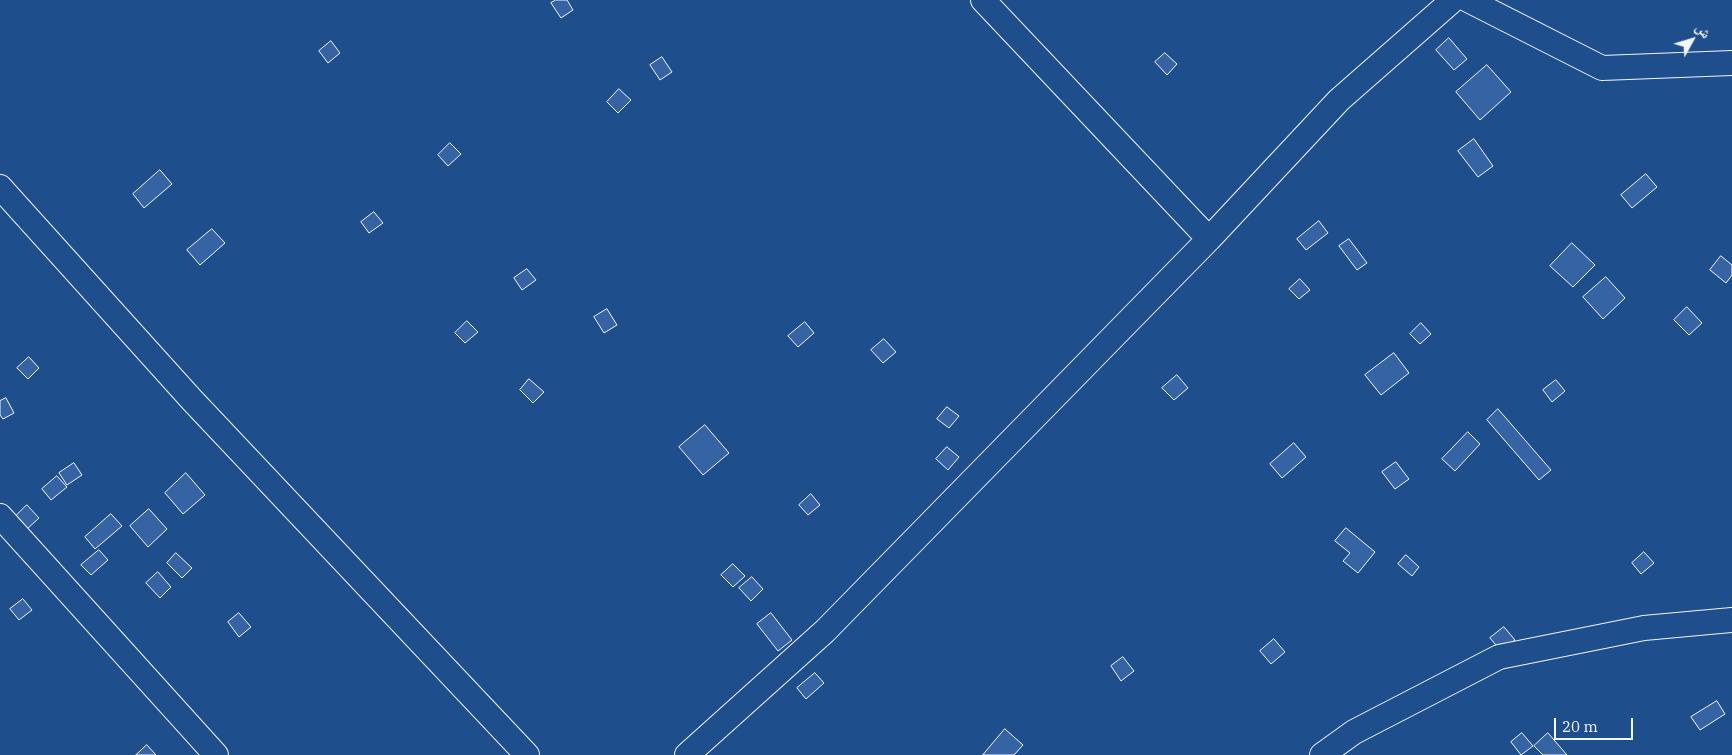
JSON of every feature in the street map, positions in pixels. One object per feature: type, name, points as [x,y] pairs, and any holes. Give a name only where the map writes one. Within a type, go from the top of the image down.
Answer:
[{"type":"street","points":[[983,0],[1209,240]]},
{"type":"street","points":[[687,755],[825,630],[1209,240],[1339,100],[1453,0]]},
{"type":"street","points":[[1468,0],[1602,68],[1732,63]]},
{"type":"street","points":[[0,187],[192,400],[527,755]]},
{"type":"street","points":[[0,516],[216,755]]},
{"type":"street","points":[[1322,755],[1354,732],[1499,657],[1644,628],[1732,620]]},
{"type":"building","points":[[556,0],[567,0],[573,10],[561,18],[551,3]]},
{"type":"building","points":[[1449,38],[1467,59],[1454,70],[1436,50]]},
{"type":"building","points":[[331,41],[340,53],[328,63],[319,51]]},
{"type":"building","points":[[1165,53],[1177,64],[1167,75],[1155,62]]},
{"type":"building","points":[[662,57],[672,72],[660,80],[650,65]]},
{"type":"building","points":[[1487,65],[1511,92],[1480,120],[1456,92]]},
{"type":"building","points":[[619,89],[631,100],[618,113],[607,102]]},
{"type":"building","points":[[1474,139],[1493,166],[1478,177],[1458,151]]},
{"type":"building","points":[[450,143],[461,154],[448,166],[438,155]]},
{"type":"building","points":[[160,170],[172,184],[144,208],[133,194]]},
{"type":"building","points":[[1646,174],[1657,187],[1632,208],[1621,195]]},
{"type":"building","points":[[374,212],[383,223],[369,233],[361,222]]},
{"type":"building","points":[[1319,221],[1328,233],[1306,250],[1297,239]]},
{"type":"building","points":[[212,229],[225,243],[200,265],[187,250]]},
{"type":"building","points":[[1349,239],[1367,263],[1357,270],[1339,246]]},
{"type":"building","points":[[1572,243],[1595,265],[1573,287],[1550,266]]},
{"type":"building","points":[[1721,256],[1732,265],[1732,275],[1726,283],[1710,270]]},
{"type":"building","points":[[527,269],[536,280],[522,290],[514,278]]},
{"type":"building","points":[[1606,277],[1625,298],[1603,319],[1583,297]]},
{"type":"building","points":[[1300,279],[1310,290],[1299,299],[1289,289]]},
{"type":"building","points":[[1687,307],[1702,323],[1689,335],[1674,320]]},
{"type":"building","points":[[607,309],[617,325],[604,333],[594,317]]},
{"type":"building","points":[[467,321],[478,332],[465,343],[455,333]]},
{"type":"building","points":[[805,322],[814,333],[798,347],[788,336]]},
{"type":"building","points":[[1421,323],[1431,334],[1420,344],[1410,334]]},
{"type":"building","points":[[884,339],[896,352],[883,363],[871,350]]},
{"type":"building","points":[[1394,353],[1409,373],[1381,395],[1365,375]]},
{"type":"building","points":[[29,357],[39,368],[28,379],[17,368]]},
{"type":"building","points":[[1177,375],[1188,388],[1174,400],[1162,388]]},
{"type":"building","points":[[529,379],[544,392],[533,403],[520,390]]},
{"type":"building","points":[[1556,380],[1565,391],[1552,402],[1543,390]]},
{"type":"building","points":[[6,398],[14,413],[3,419],[0,415],[0,401]]},
{"type":"building","points":[[947,407],[959,416],[949,428],[937,419]]},
{"type":"building","points":[[1498,409],[1551,470],[1539,480],[1487,420]]},
{"type":"building","points":[[705,425],[729,453],[703,475],[679,447]]},
{"type":"building","points":[[1468,432],[1480,444],[1455,471],[1442,459]]},
{"type":"building","points":[[1294,443],[1306,457],[1282,478],[1270,464]]},
{"type":"building","points":[[947,447],[959,457],[948,470],[936,459]]},
{"type":"building","points":[[1396,462],[1409,479],[1395,489],[1382,472]]},
{"type":"building","points":[[74,463],[82,475],[67,485],[59,473]]},
{"type":"building","points":[[186,473],[205,495],[183,514],[165,493]]},
{"type":"building","points":[[57,476],[67,487],[51,500],[42,489]]},
{"type":"building","points":[[811,494],[820,505],[808,515],[799,505]]},
{"type":"building","points":[[27,505],[39,518],[27,529],[15,517]]},
{"type":"building","points":[[149,509],[167,529],[148,547],[130,526]]},
{"type":"building","points":[[111,514],[122,526],[95,549],[85,537]]},
{"type":"building","points":[[1346,528],[1375,552],[1358,573],[1343,561],[1350,553],[1335,541]]},
{"type":"building","points":[[99,550],[108,560],[91,575],[81,565]]},
{"type":"building","points":[[1644,552],[1654,563],[1641,574],[1632,563]]},
{"type":"building","points":[[176,553],[192,568],[182,578],[167,563]]},
{"type":"building","points":[[1406,555],[1419,567],[1412,576],[1398,564]]},
{"type":"building","points":[[733,564],[745,576],[733,587],[721,575]]},
{"type":"building","points":[[158,572],[171,587],[160,598],[146,583]]},
{"type":"building","points":[[752,577],[763,589],[751,601],[739,588]]},
{"type":"building","points":[[23,599],[32,610],[19,620],[10,609]]},
{"type":"building","points":[[239,613],[251,627],[239,637],[228,622]]},
{"type":"building","points":[[771,613],[792,640],[778,651],[757,624]]},
{"type":"building","points":[[1504,627],[1515,640],[1501,651],[1490,638]]},
{"type":"building","points":[[1274,639],[1285,652],[1271,664],[1260,651]]},
{"type":"building","points":[[1123,657],[1134,671],[1121,681],[1111,666]]},
{"type":"building","points":[[815,673],[824,683],[806,699],[797,688]]},
{"type":"building","points":[[1717,701],[1725,714],[1700,730],[1691,717]]},
{"type":"building","points":[[1005,729],[1023,745],[1014,755],[983,755]]},
{"type":"building","points":[[1522,733],[1533,746],[1521,755],[1511,742]]},
{"type":"building","points":[[1548,733],[1567,755],[1543,755],[1534,746]]},
{"type":"building","points":[[147,745],[156,755],[136,755]]}]
